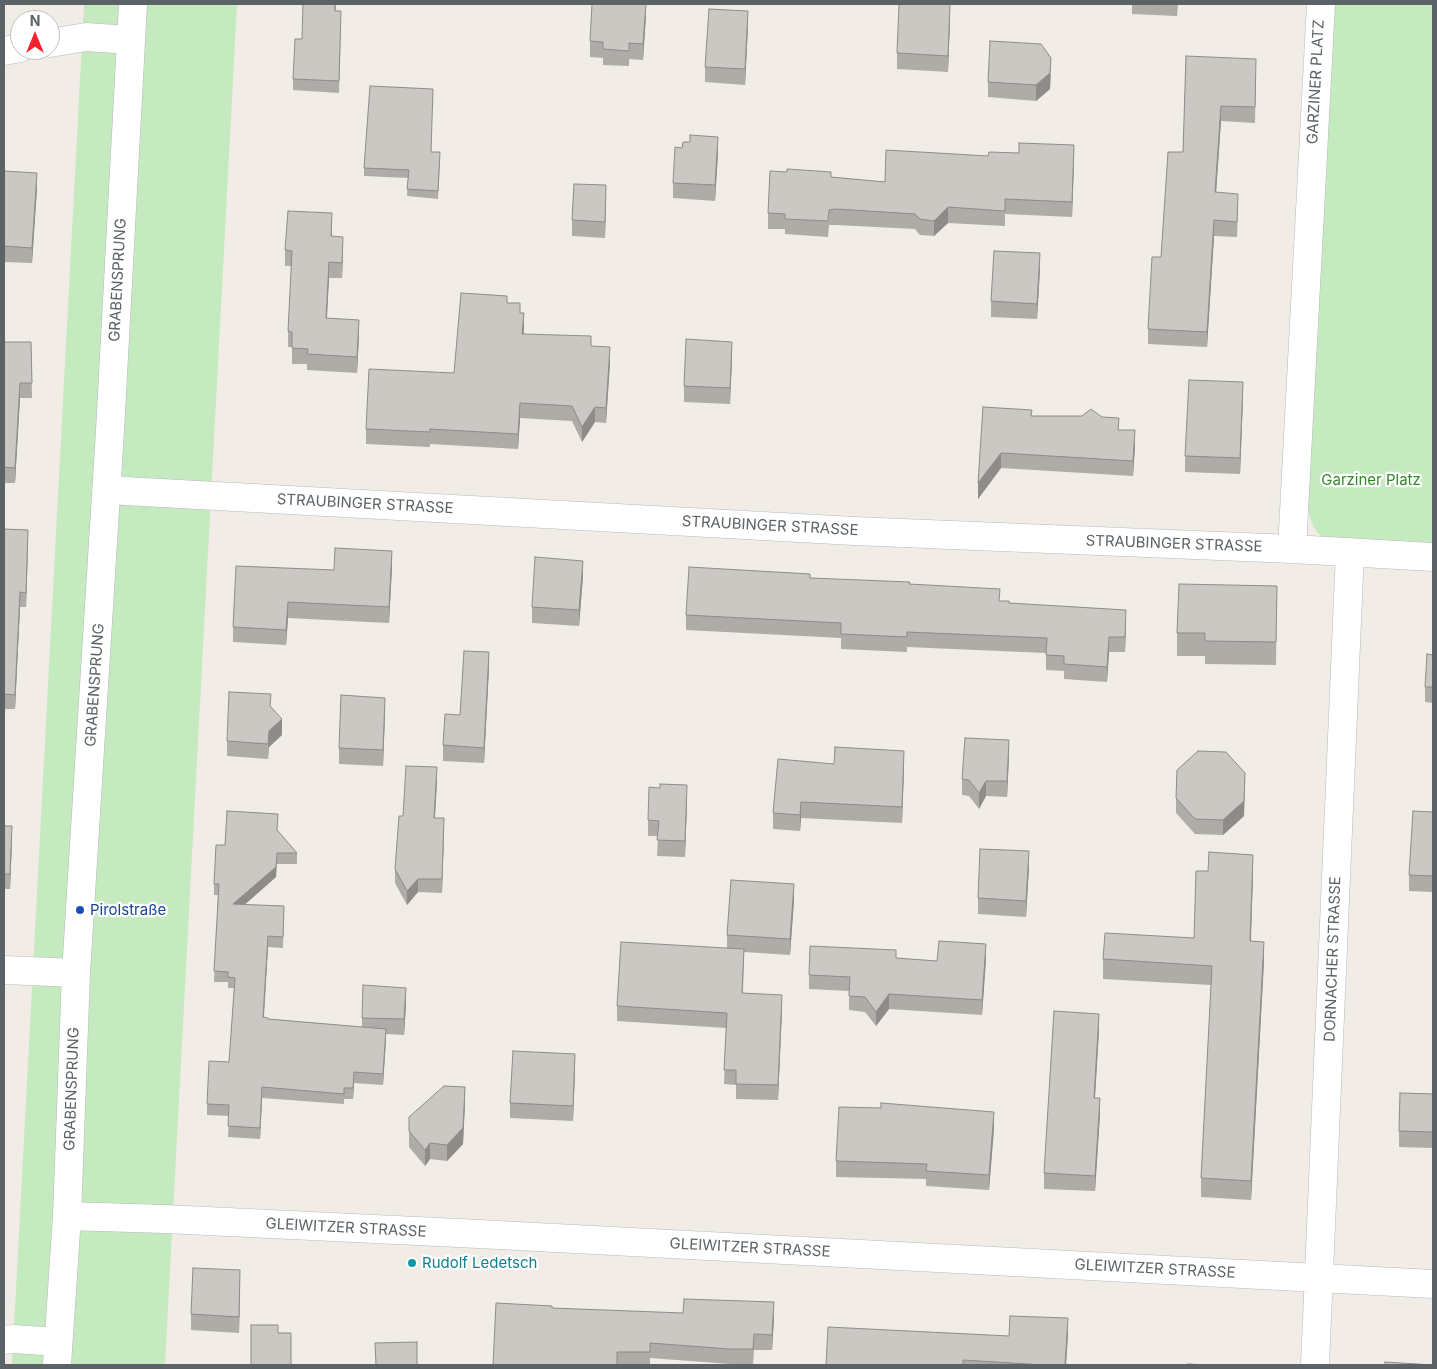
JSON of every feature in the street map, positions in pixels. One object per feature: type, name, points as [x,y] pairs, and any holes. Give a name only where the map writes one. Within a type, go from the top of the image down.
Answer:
[{"type":"street","name":"GRABENSPRUNG","points":[[57,1354],[67,1216],[76,973],[107,490],[133,4]]},
{"type":"street","name":"GARZINER PLATZ","points":[[1292,549],[1321,4]]},
{"type":"street","points":[[60,41],[86,37],[131,40]]},
{"type":"street","name":"STRAUBINGER STRASSE","points":[[107,490],[854,531],[1292,549],[1433,557]]},
{"type":"street","name":"DORNACHER STRASSE","points":[[1315,1365],[1350,552]]},
{"type":"street","points":[[4,970],[76,973]]},
{"type":"street","name":"GLEIWITZER STRASSE","points":[[67,1216],[527,1236],[1433,1284]]},
{"type":"street","points":[[4,1340],[14,1339],[57,1354]]},
{"type":"green space","points":[[84,4],[237,4],[165,1365],[12,1365]]},
{"type":"green space","name":"Garziner Platz","points":[[1335,4],[1433,4],[1433,545],[1323,540],[1313,526],[1309,514],[1308,488]]},
{"type":"building","points":[[303,4],[335,4],[335,11],[341,11],[339,81],[293,79],[295,39],[302,39]]},
{"type":"building","points":[[592,4],[646,4],[643,44],[629,43],[629,51],[603,49],[603,42],[590,41]]},
{"type":"building","points":[[899,4],[950,4],[948,56],[897,53]]},
{"type":"building","points":[[709,9],[748,11],[745,69],[705,67]]},
{"type":"building","points":[[990,41],[1041,44],[1051,58],[1050,73],[1036,85],[988,82]]},
{"type":"building","points":[[1186,56],[1256,59],[1255,107],[1221,106],[1215,192],[1238,194],[1237,222],[1214,220],[1207,332],[1148,329],[1152,257],[1161,257],[1168,152],[1183,152]]},
{"type":"building","points":[[370,86],[433,89],[431,152],[440,152],[438,191],[407,189],[409,170],[364,168]]},
{"type":"building","points":[[690,135],[718,137],[715,185],[673,183],[675,147],[682,148],[683,142],[690,142]]},
{"type":"building","points":[[1019,143],[1074,145],[1072,202],[1005,199],[1005,211],[948,207],[934,221],[920,219],[915,214],[836,209],[829,210],[828,221],[785,219],[785,214],[768,213],[770,171],[787,172],[787,169],[831,172],[831,177],[885,182],[886,150],[988,156],[989,152],[1019,153]]},
{"type":"building","points":[[4,171],[37,173],[32,248],[4,246]]},
{"type":"building","points":[[574,184],[606,185],[605,222],[572,220]]},
{"type":"building","points":[[288,211],[332,213],[331,236],[343,237],[342,263],[329,262],[326,318],[359,320],[357,357],[307,354],[308,349],[292,348],[292,332],[288,331],[292,251],[285,250]]},
{"type":"building","points":[[994,251],[1040,253],[1037,304],[991,301]]},
{"type":"building","points":[[461,293],[507,296],[507,303],[520,303],[520,313],[524,313],[522,334],[591,336],[591,346],[610,347],[606,408],[595,407],[582,427],[572,406],[520,403],[518,434],[430,429],[430,432],[366,429],[369,369],[454,373]]},
{"type":"building","points":[[686,339],[732,342],[730,388],[684,386]]},
{"type":"building","points":[[4,342],[31,342],[32,383],[20,383],[15,468],[4,467]]},
{"type":"building","points":[[1189,380],[1243,382],[1240,458],[1185,456]]},
{"type":"building","points":[[983,407],[1032,410],[1031,416],[1082,416],[1091,409],[1102,417],[1119,418],[1118,430],[1135,430],[1133,461],[1001,453],[978,483]]},
{"type":"building","points":[[4,529],[28,530],[26,593],[20,592],[15,695],[4,694]]},
{"type":"building","points":[[335,548],[392,551],[389,607],[288,602],[286,630],[233,627],[236,566],[334,570]]},
{"type":"building","points":[[535,557],[583,561],[579,610],[532,607]]},
{"type":"building","points":[[689,567],[810,574],[810,578],[910,582],[909,584],[1000,589],[999,601],[1009,601],[1009,603],[1126,610],[1125,637],[1109,637],[1107,667],[1064,664],[1064,656],[1046,655],[1047,638],[907,632],[907,637],[841,634],[841,623],[686,615]]},
{"type":"building","points":[[1179,584],[1277,586],[1276,642],[1205,641],[1205,633],[1177,633]]},
{"type":"building","points":[[464,651],[489,652],[484,748],[443,745],[445,714],[460,715]]},
{"type":"building","points":[[1427,654],[1433,655],[1433,687],[1425,687]]},
{"type":"building","points":[[229,692],[271,694],[270,706],[282,719],[269,731],[268,744],[227,741]]},
{"type":"building","points":[[341,695],[385,698],[383,750],[339,748]]},
{"type":"building","points":[[965,738],[1009,740],[1007,781],[986,781],[979,793],[969,780],[962,779]]},
{"type":"building","points":[[835,747],[904,751],[902,807],[801,802],[800,815],[773,813],[778,759],[834,764]]},
{"type":"building","points":[[1198,751],[1226,752],[1245,773],[1244,801],[1223,820],[1195,819],[1176,798],[1177,770]]},
{"type":"building","points":[[406,766],[437,767],[434,818],[444,818],[442,879],[418,879],[407,891],[395,869],[399,816],[403,816]]},
{"type":"building","points":[[660,784],[687,785],[685,841],[657,840],[659,821],[648,820],[649,787],[660,788]]},
{"type":"building","points":[[227,811],[278,814],[277,830],[297,853],[277,853],[276,867],[233,904],[284,906],[283,937],[268,936],[263,1017],[268,1019],[386,1029],[383,1074],[354,1072],[353,1088],[344,1088],[344,1094],[262,1087],[260,1128],[228,1126],[229,1105],[207,1104],[209,1061],[229,1062],[235,978],[228,977],[228,972],[214,971],[219,884],[214,884],[216,845],[225,845]]},
{"type":"building","points":[[1413,811],[1433,812],[1433,876],[1409,875]]},
{"type":"building","points":[[4,826],[12,826],[10,874],[4,874]]},
{"type":"building","points":[[980,849],[1029,851],[1026,901],[978,898]]},
{"type":"building","points":[[1209,852],[1253,855],[1250,941],[1264,942],[1251,1181],[1201,1178],[1212,966],[1103,959],[1105,933],[1194,938],[1196,871],[1208,871]]},
{"type":"building","points":[[731,880],[794,884],[790,939],[727,935]]},
{"type":"building","points":[[939,941],[986,944],[982,1000],[889,994],[876,1012],[865,997],[849,996],[850,977],[809,975],[810,946],[896,950],[896,958],[937,961]]},
{"type":"building","points":[[621,942],[744,949],[742,993],[782,995],[778,1085],[736,1084],[736,1070],[724,1070],[727,1013],[617,1006]]},
{"type":"building","points":[[363,985],[406,988],[404,1019],[362,1018]]},
{"type":"building","points":[[1054,1011],[1099,1014],[1094,1098],[1100,1098],[1095,1176],[1044,1173]]},
{"type":"building","points":[[513,1051],[575,1054],[573,1106],[510,1103]]},
{"type":"building","points":[[444,1086],[465,1087],[463,1128],[447,1145],[430,1143],[425,1150],[409,1131],[409,1117]]},
{"type":"building","points":[[1400,1093],[1433,1094],[1433,1132],[1399,1131]]},
{"type":"building","points":[[881,1103],[994,1112],[989,1175],[926,1171],[927,1164],[836,1161],[839,1107],[881,1108]]},
{"type":"building","points":[[193,1268],[240,1270],[239,1317],[191,1314]]},
{"type":"building","points":[[684,1299],[774,1302],[772,1335],[754,1334],[753,1349],[650,1343],[650,1352],[617,1352],[617,1365],[493,1365],[496,1303],[552,1306],[552,1308],[683,1313]]},
{"type":"building","points":[[1010,1316],[1068,1318],[1065,1365],[963,1360],[963,1365],[826,1365],[828,1327],[1009,1336]]},
{"type":"building","points":[[251,1325],[278,1325],[278,1333],[291,1333],[291,1365],[251,1365]]},
{"type":"building","points":[[417,1342],[417,1365],[376,1365],[375,1343]]},
{"type":"building","points":[[1385,1362],[1433,1365],[1385,1365]]},
{"type":"place","name":"Pirolstraße","points":[[80,910]]},
{"type":"place","name":"Rudolf Ledetsch","points":[[412,1263]]}]
